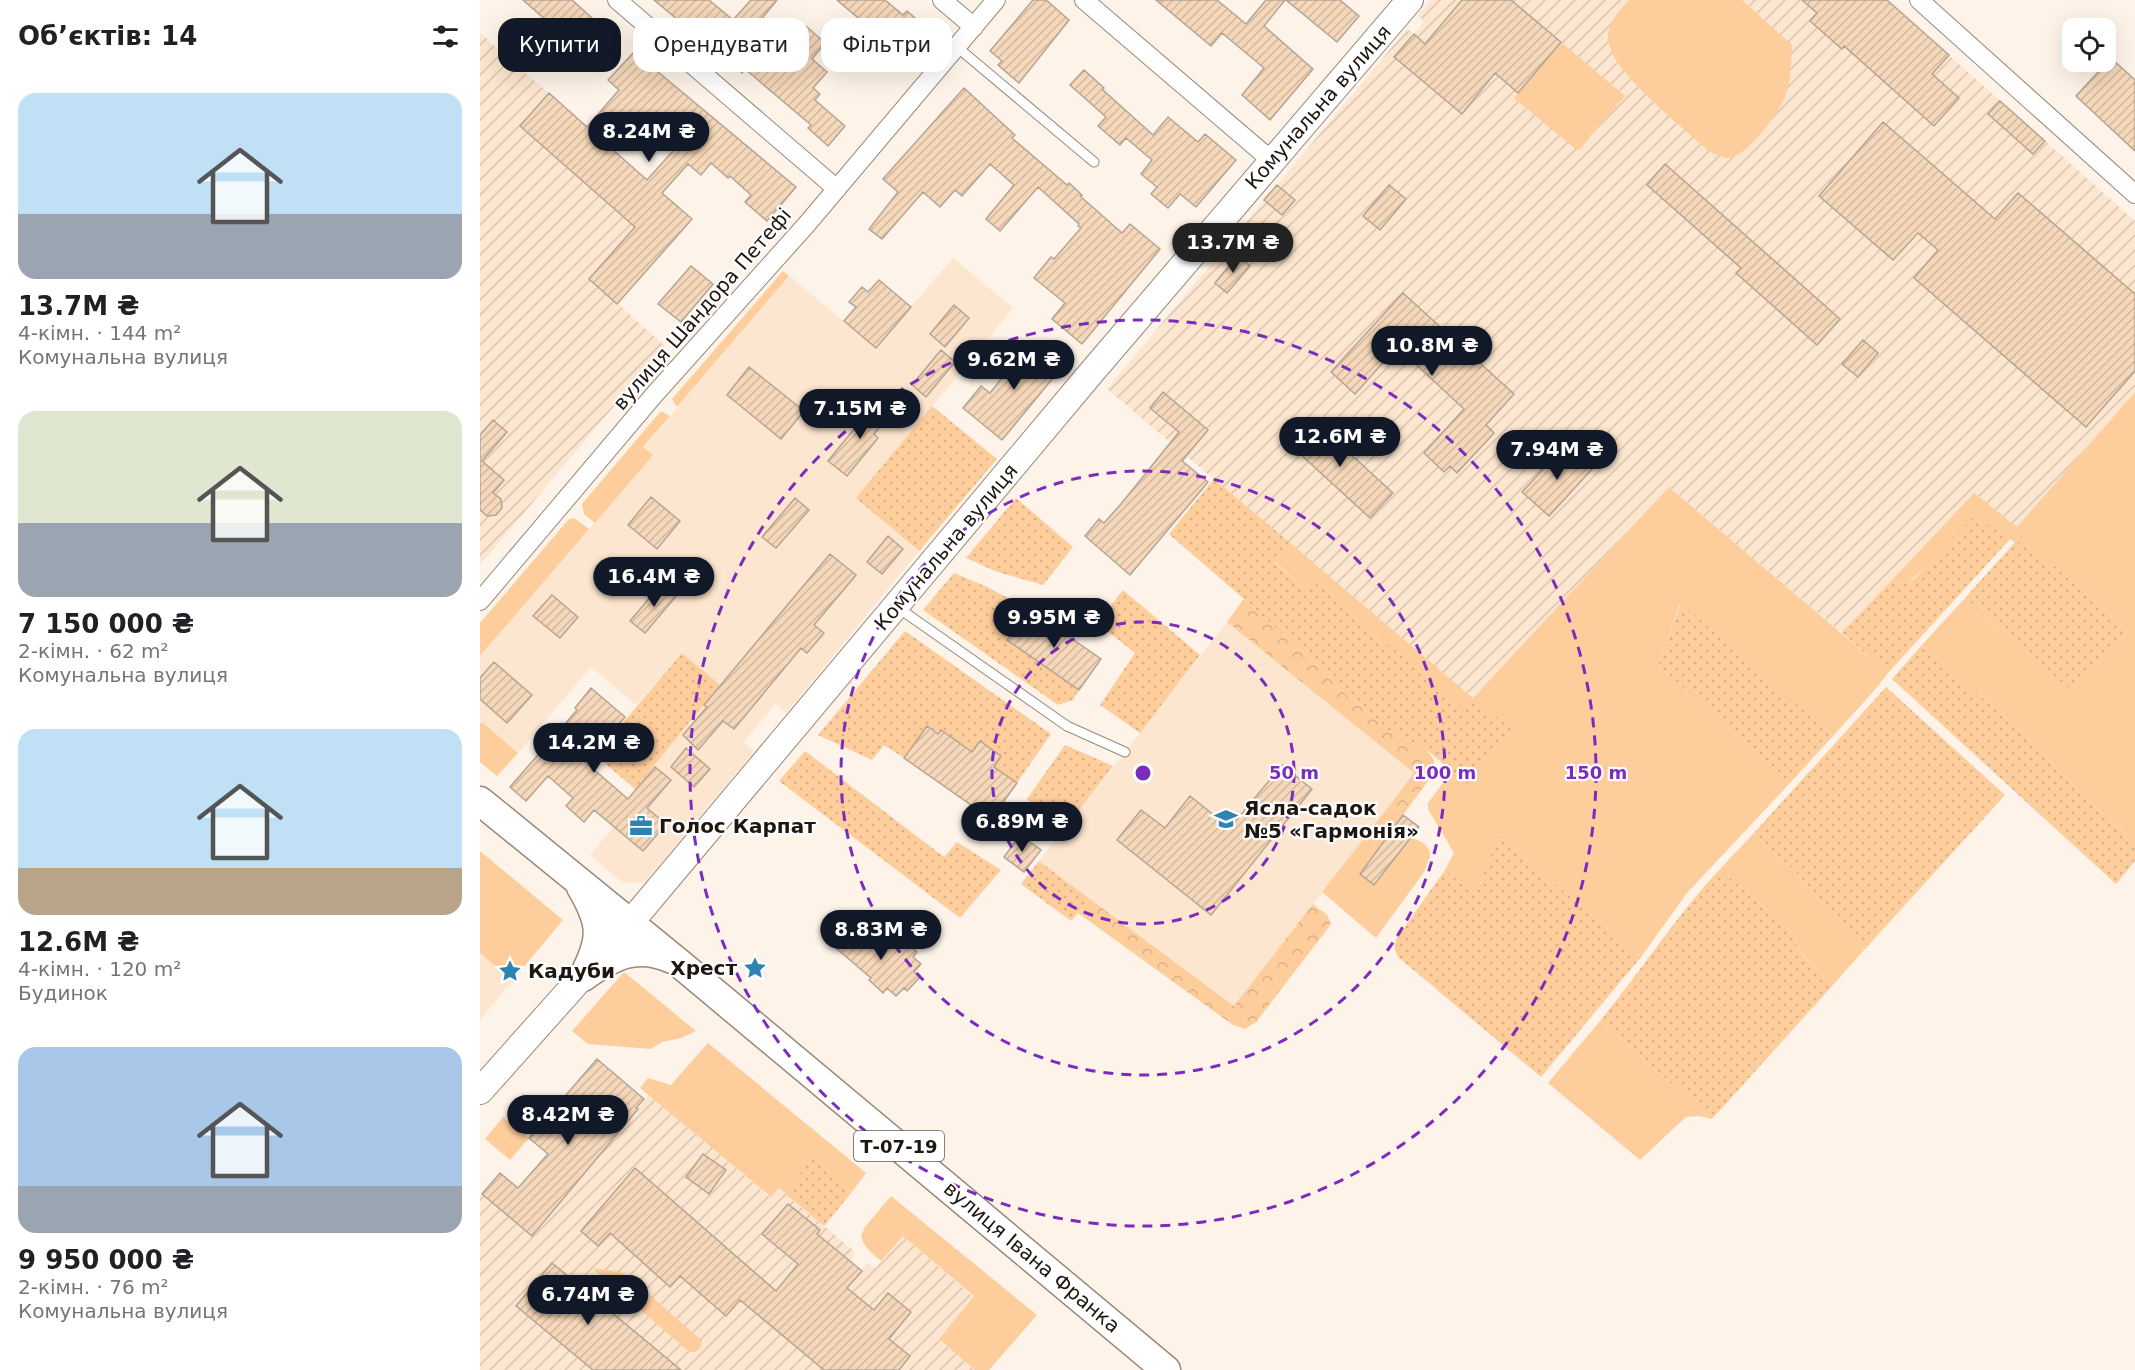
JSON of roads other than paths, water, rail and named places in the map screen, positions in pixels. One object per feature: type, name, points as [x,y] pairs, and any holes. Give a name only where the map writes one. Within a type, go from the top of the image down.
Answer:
[{"type":"main road","name":"Комунальна вулиця","points":[[480,1091],[630,923],[1410,0]]},
{"type":"main road","name":"вулиця Івана Франка","points":[[480,801],[679,963],[1167,1370]]},
{"type":"main road","points":[[576,879],[596,916],[598,930],[593,958],[583,977]]},
{"type":"main road","points":[[583,977],[613,958],[639,951],[653,953],[679,963]]},
{"type":"street","points":[[617,0],[837,189]]},
{"type":"street","points":[[942,0],[974,27]]},
{"type":"street","name":"вулиця Шандора Петефі","points":[[480,601],[654,395],[837,189],[996,0]]},
{"type":"street","points":[[1083,0],[1272,161]]},
{"type":"street","points":[[1919,0],[2135,194]]},
{"type":"lane","points":[[957,47],[1094,162]]},
{"type":"lane","points":[[896,606],[1067,726],[1125,752]]},
{"type":"place","name":"Ясла-садок №5 «Гармонія»","points":[[1226,819]]},
{"type":"place","name":"Голос Карпат","points":[[641,826]]},
{"type":"place","name":"Хрест","points":[[755,968]]},
{"type":"place","name":"Кадуби","points":[[510,971]]}]
